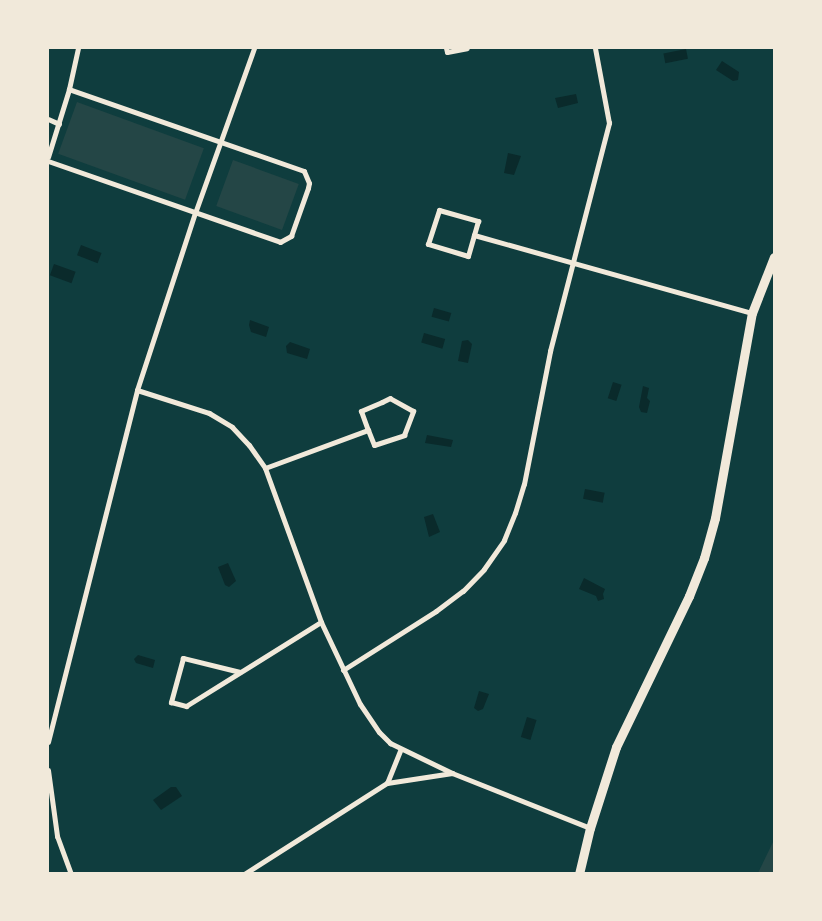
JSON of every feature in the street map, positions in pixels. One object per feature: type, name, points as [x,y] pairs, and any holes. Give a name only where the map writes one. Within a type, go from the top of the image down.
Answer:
[{"type":"street","points":[[48,157],[70,89],[78,48]]},
{"type":"street","points":[[48,742],[137,390],[195,213],[254,48]]},
{"type":"street","points":[[446,48],[447,52],[467,48]]},
{"type":"street","points":[[343,670],[436,612],[463,591],[484,569],[504,540],[524,484],[550,351],[609,123],[595,48]]},
{"type":"street","points":[[48,161],[280,242],[291,236],[309,183],[304,171],[70,89]]},
{"type":"street","points":[[48,119],[59,124]]},
{"type":"street","points":[[439,210],[478,221],[474,235],[468,256],[428,244],[439,210]]},
{"type":"street","points":[[474,235],[752,313]]},
{"type":"street","points":[[579,874],[590,828],[616,747],[688,596],[704,558],[715,518],[752,313],[774,257]]},
{"type":"street","points":[[137,390],[209,413],[232,427],[249,445],[265,468],[321,622],[360,704],[378,732],[400,750],[452,773],[590,828]]},
{"type":"street","points":[[390,398],[413,411],[404,435],[374,445],[368,430],[361,411],[390,398]]},
{"type":"street","points":[[265,468],[368,430]]},
{"type":"street","points":[[240,672],[183,658],[171,702],[186,706],[321,622]]},
{"type":"street","points":[[387,783],[400,750]]},
{"type":"street","points":[[48,770],[57,836],[71,874]]},
{"type":"street","points":[[244,874],[387,783],[452,773]]},
{"type":"shaded area","points":[[686,49],[688,59],[665,63],[663,53]]},
{"type":"shaded area","points":[[722,61],[739,72],[738,80],[733,81],[716,70]]},
{"type":"shaded area","points":[[576,94],[578,103],[558,108],[555,98]]},
{"type":"shaded area","points":[[77,102],[204,148],[185,200],[58,154]]},
{"type":"shaded area","points":[[508,153],[521,156],[514,175],[504,173]]},
{"type":"shaded area","points":[[233,160],[299,184],[282,230],[216,206]]},
{"type":"shaded area","points":[[81,245],[102,253],[98,263],[77,255]]},
{"type":"shaded area","points":[[54,264],[76,272],[72,283],[50,275]]},
{"type":"shaded area","points":[[434,308],[451,313],[449,322],[432,317]]},
{"type":"shaded area","points":[[250,320],[269,327],[266,337],[251,332]]},
{"type":"shaded area","points":[[424,333],[445,339],[442,349],[421,343]]},
{"type":"shaded area","points":[[468,340],[472,344],[468,363],[458,361],[462,341]]},
{"type":"shaded area","points":[[290,342],[310,349],[307,359],[287,353],[286,346]]},
{"type":"shaded area","points":[[613,382],[622,385],[616,401],[608,398]]},
{"type":"shaded area","points":[[643,386],[649,388],[647,398],[650,401],[647,413],[641,412],[639,407]]},
{"type":"shaded area","points":[[427,435],[453,440],[451,447],[425,443]]},
{"type":"shaded area","points":[[585,489],[605,493],[603,503],[583,499]]},
{"type":"shaded area","points":[[433,514],[440,532],[429,537],[424,517]]},
{"type":"shaded area","points":[[228,563],[236,581],[229,587],[225,585],[218,567]]},
{"type":"shaded area","points":[[584,578],[605,589],[604,599],[598,601],[596,596],[579,589]]},
{"type":"shaded area","points":[[138,655],[155,660],[153,668],[136,663],[134,659]]},
{"type":"shaded area","points":[[479,691],[489,694],[483,709],[478,711],[474,708]]},
{"type":"shaded area","points":[[527,717],[537,720],[530,740],[521,737]]},
{"type":"shaded area","points":[[171,787],[176,787],[182,796],[161,810],[153,800]]},
{"type":"shaded area","points":[[774,840],[774,873],[758,873]]}]
